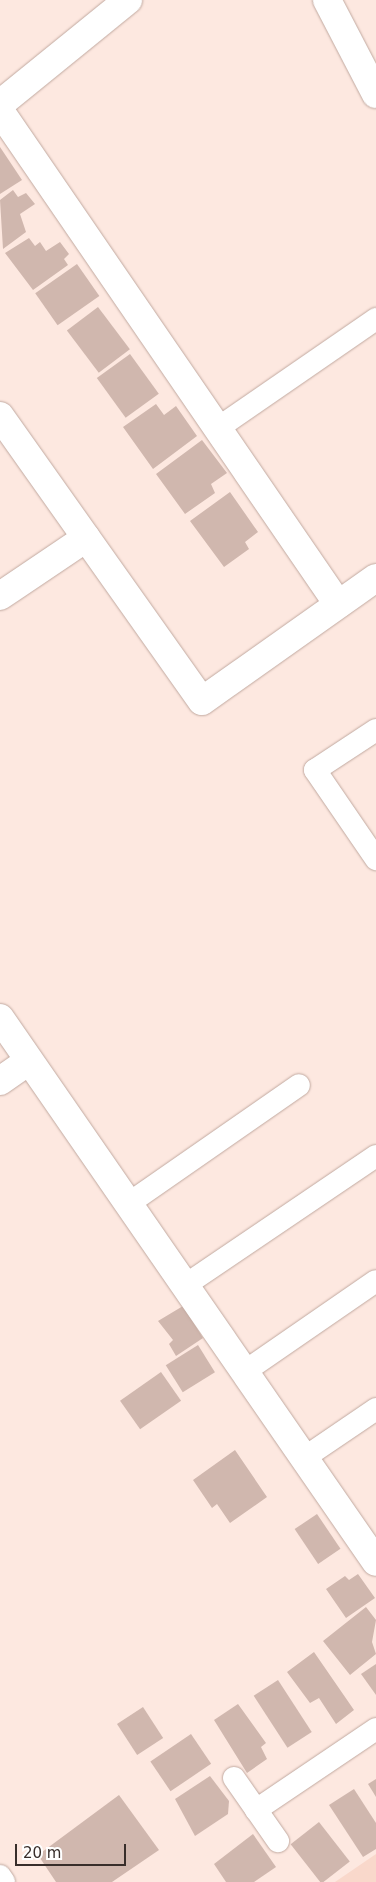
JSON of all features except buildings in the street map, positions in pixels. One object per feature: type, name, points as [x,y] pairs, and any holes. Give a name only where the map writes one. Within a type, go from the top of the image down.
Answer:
[{"type":"street","points":[[0,104],[128,0]]},
{"type":"street","points":[[327,0],[376,94]]},
{"type":"street","points":[[0,111],[338,604]]},
{"type":"street","points":[[0,416],[202,701],[376,578]]},
{"type":"street","points":[[0,596],[86,538]]},
{"type":"street","points":[[0,1018],[376,1562]]},
{"type":"street","points":[[0,1081],[29,1061]]},
{"type":"lane","points":[[218,428],[376,320]]},
{"type":"lane","points":[[376,730],[315,770],[376,859]]},
{"type":"lane","points":[[128,1204],[299,1085]]},
{"type":"lane","points":[[184,1286],[376,1156]]},
{"type":"lane","points":[[244,1372],[376,1281]]},
{"type":"lane","points":[[304,1458],[376,1409]]},
{"type":"lane","points":[[256,1810],[376,1729]]},
{"type":"lane","points":[[234,1778],[278,1841]]},
{"type":"lane","points":[[0,1876],[4,1882]]},
{"type":"shaded area","points":[[376,1854],[376,1882],[335,1882]]}]
